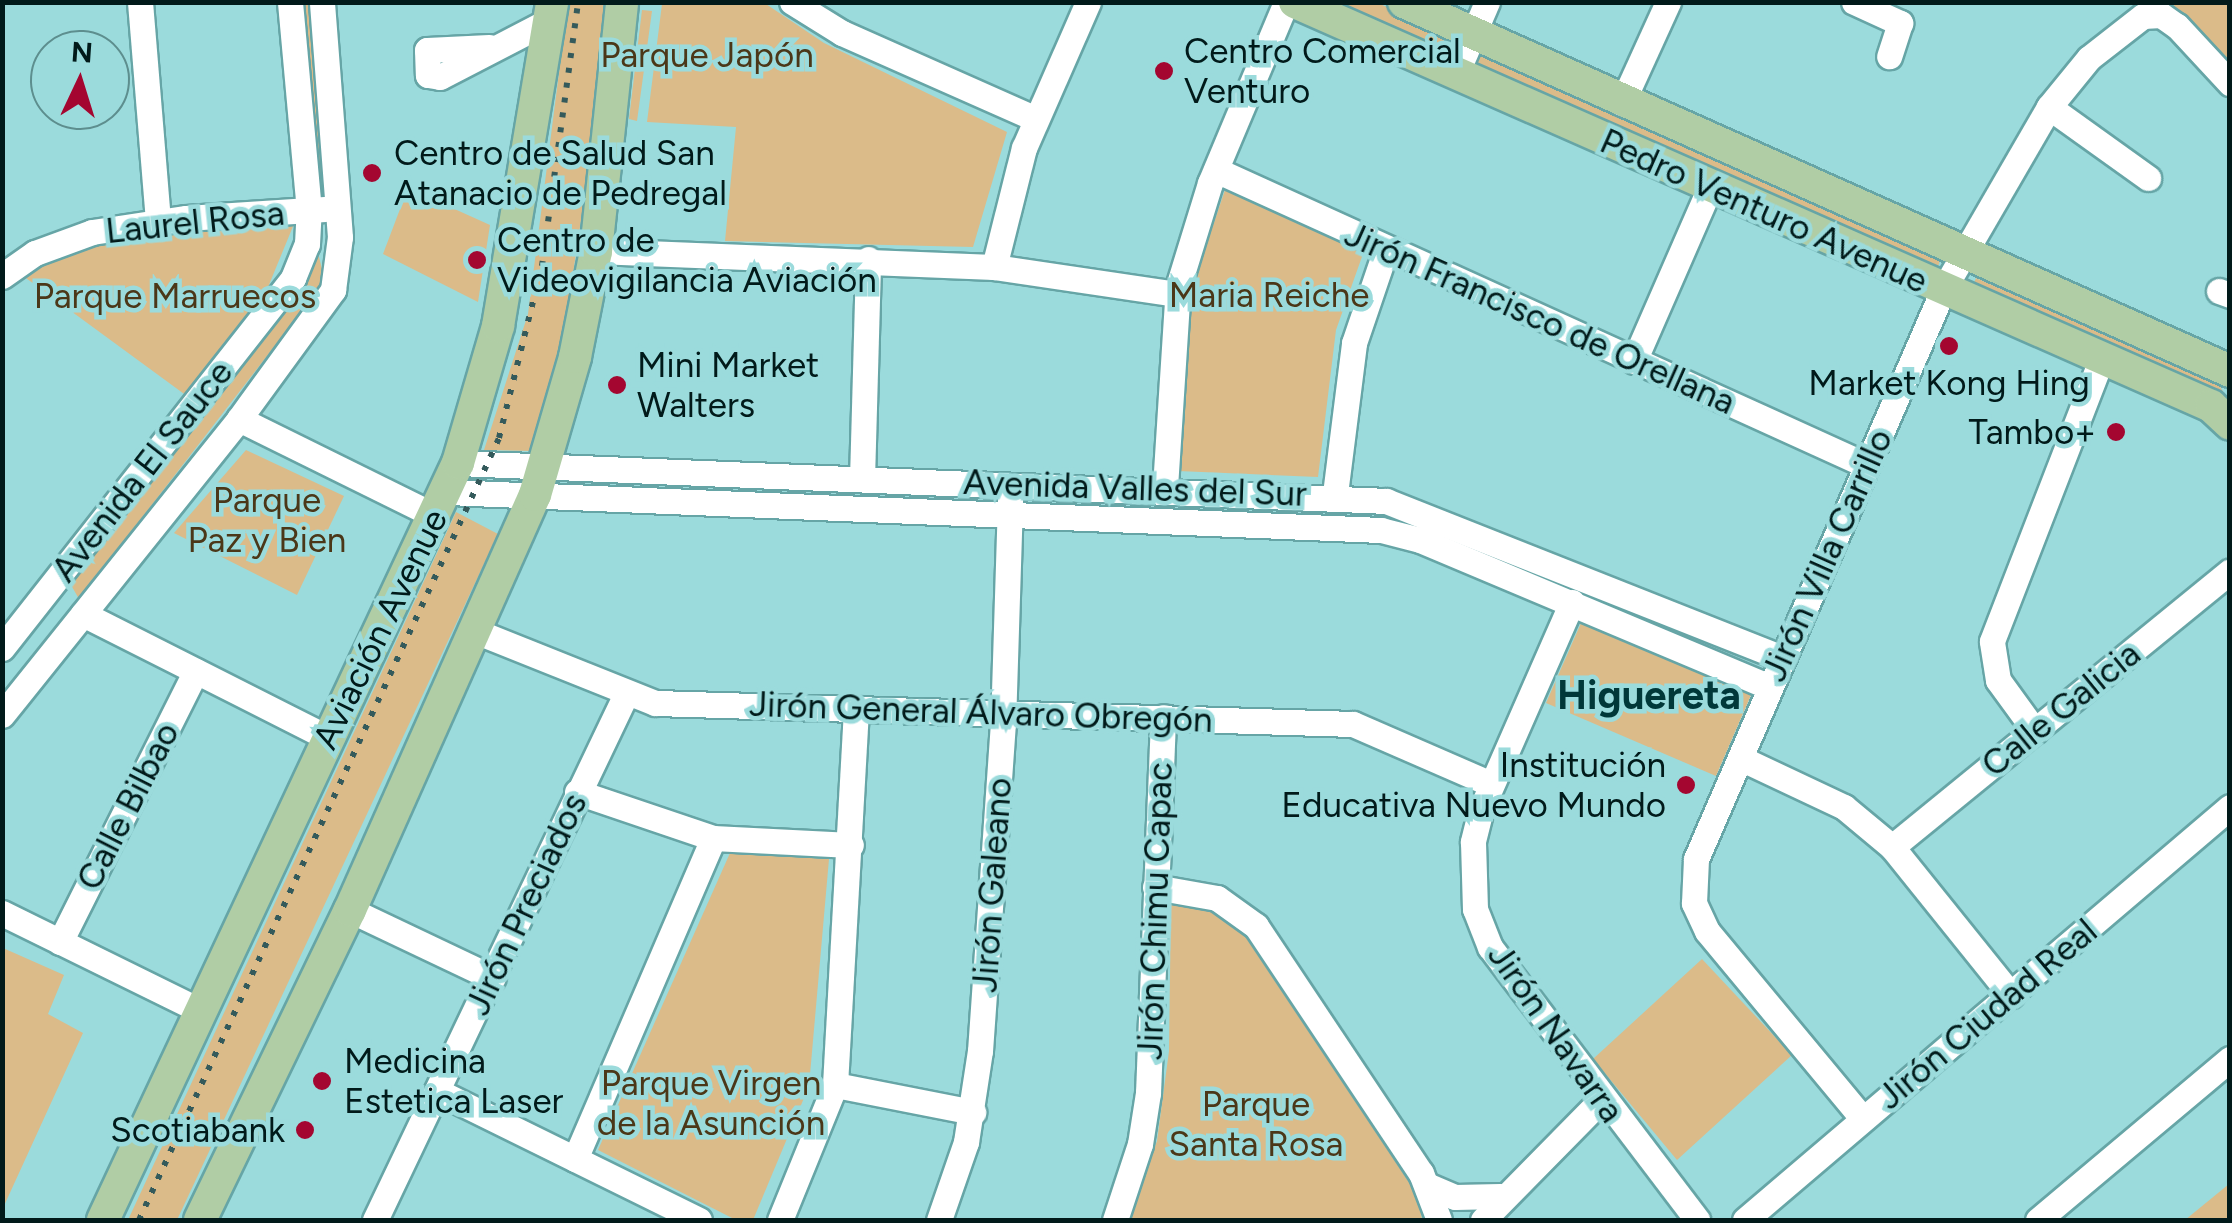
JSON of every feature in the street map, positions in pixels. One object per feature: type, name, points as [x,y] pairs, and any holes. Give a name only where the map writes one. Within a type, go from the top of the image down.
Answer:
[{"type":"main road","points":[[200,1220],[350,910],[540,480],[596,251],[622,2]]},
{"type":"main road","name":"Pedro Venturo Avenue","points":[[1295,2],[2211,406],[2228,418]]},
{"type":"main road","name":"Pedro Venturo Avenue","points":[[1404,2],[2230,371]]},
{"type":"main road","name":"Aviación Avenue","points":[[103,1220],[446,490],[498,326],[551,12]]},
{"type":"street","points":[[140,2],[158,220]]},
{"type":"street","name":"Avenida El Sauce","points":[[2,648],[282,294],[307,244],[309,211],[290,2]]},
{"type":"street","name":"Avenida El Sauce","points":[[2,715],[239,420],[333,290],[338,208],[322,2]]},
{"type":"street","points":[[792,2],[842,33],[1036,119]]},
{"type":"street","points":[[1165,488],[1176,294],[1216,170],[1286,2]]},
{"type":"street","points":[[1456,74],[1487,2]]},
{"type":"street","points":[[1622,102],[1668,2]]},
{"type":"street","points":[[1854,2],[1900,23],[1889,56]]},
{"type":"street","points":[[994,267],[1010,190],[1081,5]]},
{"type":"street","points":[[489,47],[551,12]]},
{"type":"street","name":"Jirón Villa Carrillo","points":[[1864,1119],[1697,915],[1696,859],[1943,290],[1962,251],[2049,107],[2088,58],[2126,26],[2161,15],[2230,83]]},
{"type":"street","points":[[2049,107],[2148,178]]},
{"type":"street","name":"Jirón Francisco de Orellana","points":[[1216,170],[1866,465]]},
{"type":"street","points":[[1634,361],[1710,187]]},
{"type":"street","name":"Laurel Rosa","points":[[2,276],[36,254],[92,232],[158,220],[338,208]]},
{"type":"street","points":[[1335,494],[1354,343],[1386,249]]},
{"type":"street","points":[[596,251],[994,267],[1176,294]]},
{"type":"street","points":[[862,479],[868,259]]},
{"type":"street","points":[[2034,731],[1998,680],[1992,641],[2102,360]]},
{"type":"street","points":[[239,420],[446,490]]},
{"type":"street","name":"Avenida Valles del Sur","points":[[446,490],[540,480],[862,479],[1335,494],[1430,515],[1781,657]]},
{"type":"street","name":"Avenida Valles del Sur","points":[[540,480],[1010,515],[1381,530],[1572,602],[1769,687]]},
{"type":"street","name":"Jirón Galeano","points":[[938,1220],[973,1112],[1003,713],[1010,483]]},
{"type":"street","name":"Calle Galicia","points":[[1892,847],[2230,571]]},
{"type":"street","name":"Jirón Navarra","points":[[1572,602],[1489,783],[1472,842],[1476,910],[1490,946],[1601,1100],[1697,1220]]},
{"type":"street","points":[[83,614],[328,738]]},
{"type":"street","name":"Jirón General Álvaro Obregón","points":[[475,631],[625,696],[654,703],[1353,724],[1489,783]]},
{"type":"street","name":"Calle Bilbao","points":[[60,942],[196,671]]},
{"type":"street","name":"Jirón Preciados","points":[[375,1220],[625,696]]},
{"type":"street","points":[[780,1220],[835,1085],[856,708]]},
{"type":"street","name":"Jirón Chimu Capac","points":[[1115,1220],[1140,1144],[1148,1093],[1163,717]]},
{"type":"street","points":[[1740,758],[1844,808],[1892,847],[2011,995]]},
{"type":"street","points":[[577,792],[713,838],[851,845]]},
{"type":"street","name":"Jirón Ciudad Real","points":[[1744,1220],[2230,807]]},
{"type":"street","points":[[574,1158],[713,838]]},
{"type":"street","points":[[1155,887],[1216,898],[1256,926],[1429,1186],[1438,1220]]},
{"type":"street","points":[[350,910],[493,978]]},
{"type":"street","points":[[2,913],[199,1010]]},
{"type":"street","points":[[2038,1220],[2230,1059]]},
{"type":"street","points":[[835,1085],[973,1112]]},
{"type":"street","points":[[438,1091],[700,1220]]},
{"type":"street","points":[[1483,1220],[1500,1196],[1601,1100]]},
{"type":"street","points":[[1429,1186],[1468,1199],[1500,1196]]},
{"type":"green space","name":"Parque Japón","points":[[763,2],[824,43],[1007,132],[973,247],[725,241],[736,127],[647,122],[662,4]]},
{"type":"green space","points":[[299,3],[312,3],[324,176],[314,177]]},
{"type":"green space","points":[[568,3],[604,3],[592,147],[565,327],[534,451],[484,450],[528,314]]},
{"type":"green space","points":[[1318,3],[1378,3],[1462,41],[1461,57]]},
{"type":"green space","points":[[2172,3],[2229,3],[2229,69]]},
{"type":"green space","points":[[642,10],[652,11],[637,121],[629,119]]},
{"type":"green space","points":[[1472,47],[1945,248],[1932,282],[1469,74]]},
{"type":"green space","points":[[408,188],[490,225],[478,302],[383,254]]},
{"type":"green space","name":"Maria Reiche","points":[[1225,190],[1364,251],[1336,330],[1318,477],[1178,471],[1191,290]]},
{"type":"green space","name":"Parque Marruecos","points":[[294,224],[266,292],[191,399],[19,273],[41,260],[159,226]]},
{"type":"green space","points":[[317,249],[325,281],[79,599],[71,585],[296,293]]},
{"type":"green space","points":[[1976,278],[2218,383],[2225,395],[2221,402],[1970,292]]},
{"type":"green space","name":"Parque Paz y Bien","points":[[246,450],[344,496],[297,595],[174,533]]},
{"type":"green space","points":[[456,512],[498,534],[177,1220],[128,1220]]},
{"type":"green space","points":[[1581,623],[1751,695],[1716,776],[1546,703]]},
{"type":"green space","name":"Parque Virgen de la Asunción","points":[[730,853],[829,859],[809,1086],[753,1220],[736,1220],[598,1150]]},
{"type":"green space","name":"Parque Santa Rosa","points":[[1171,900],[1221,910],[1247,930],[1419,1198],[1422,1220],[1128,1220],[1157,1141],[1169,1051]]},
{"type":"green space","points":[[3,948],[64,975],[48,1014],[83,1033],[3,1208]]},
{"type":"green space","points":[[1702,959],[1792,1055],[1677,1160],[1593,1059]]},
{"type":"green space","points":[[2229,1184],[2229,1220],[2185,1220]]},
{"type":"railway","points":[[139,1220],[499,438],[542,266],[578,2]]},
{"type":"place","name":"Centro Comercial Venturo","points":[[1164,71]]},
{"type":"place","name":"Centro de Salud San Atanacio de Pedregal","points":[[372,173]]},
{"type":"place","name":"Centro de Videovigilancia Aviación","points":[[477,260]]},
{"type":"place","name":"Market Kong Hing","points":[[1949,346]]},
{"type":"place","name":"Mini Market Walters","points":[[617,385]]},
{"type":"place","name":"Tambo+","points":[[2116,432]]},
{"type":"place","name":"Institución Educativa Nuevo Mundo","points":[[1686,785]]},
{"type":"place","name":"Medicina Estetica Laser","points":[[322,1081]]},
{"type":"place","name":"Scotiabank","points":[[305,1130]]},
{"type":"district","name":"Higuereta","points":[[1649,695]]}]
